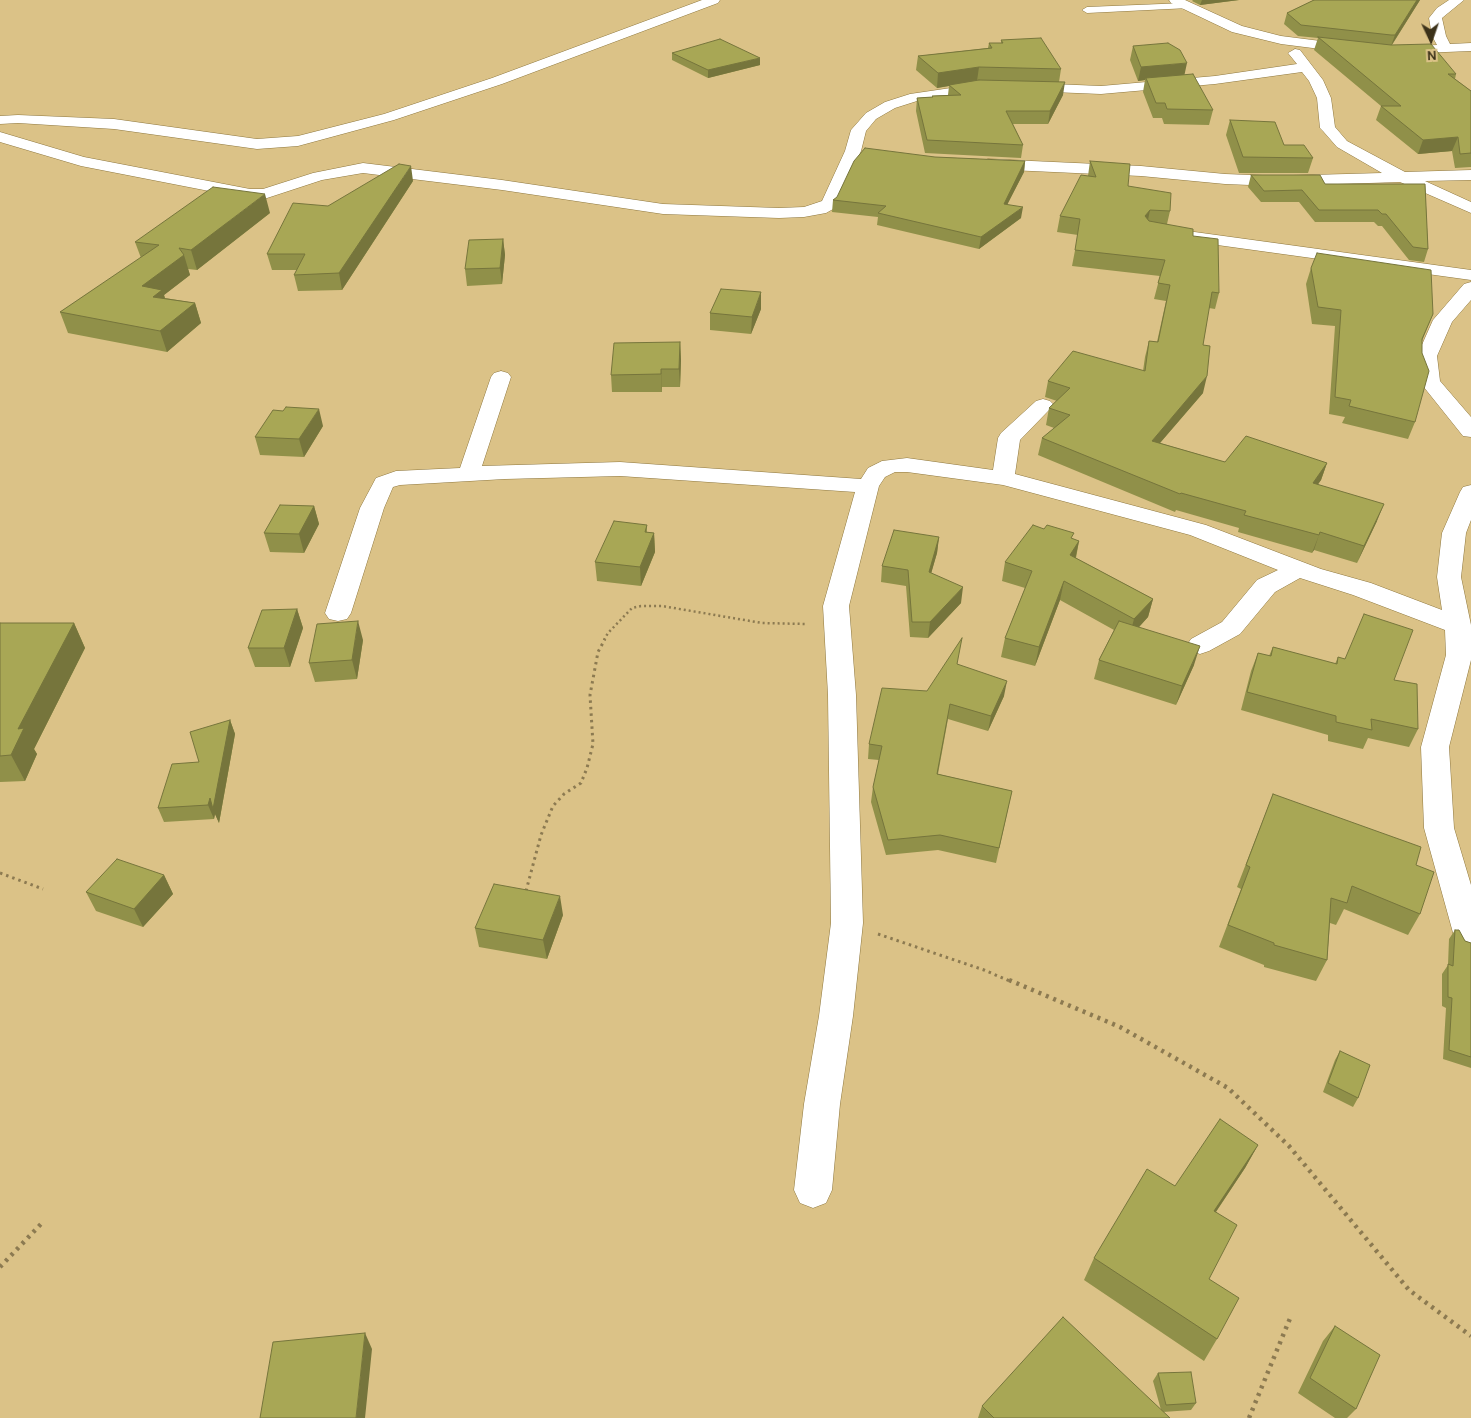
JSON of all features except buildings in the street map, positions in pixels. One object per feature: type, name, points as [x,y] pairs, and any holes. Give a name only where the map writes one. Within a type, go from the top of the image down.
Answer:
[{"type":"street","points":[[0,120],[18,119],[114,124],[257,144],[298,141],[389,117],[497,80],[714,0]]},
{"type":"street","points":[[1442,65],[1435,18],[1441,10],[1458,0]]},
{"type":"street","points":[[1180,3],[1237,29],[1281,40],[1368,50]]},
{"type":"street","points":[[1281,40],[1307,67],[1316,80],[1324,98],[1328,128],[1342,144],[1404,178],[1471,208]]},
{"type":"street","points":[[1387,52],[1471,47]]},
{"type":"street","points":[[1015,87],[1102,90],[1215,80],[1307,67]]},
{"type":"street","points":[[0,138],[81,161],[250,194],[264,194],[319,176],[363,168],[502,185],[663,209],[779,213],[804,212],[820,209],[829,204],[853,151],[859,130],[871,116],[890,105],[915,97],[951,91],[997,87]]},
{"type":"street","points":[[853,151],[872,154]]},
{"type":"street","points":[[974,164],[1141,171],[1225,179],[1275,181],[1471,175]]},
{"type":"street","points":[[1162,232],[1254,247],[1471,275]]},
{"type":"street","points":[[1471,288],[1443,320],[1427,356],[1430,382],[1471,431]]},
{"type":"street","points":[[469,473],[502,377]]},
{"type":"street","points":[[1003,478],[1010,438],[1043,405]]},
{"type":"street","points":[[813,1190],[822,1104],[836,1016],[847,923],[842,695],[836,606],[868,486],[876,473],[882,468],[898,465],[1003,478],[1102,503],[1198,530],[1298,569],[1362,589],[1458,625]]},
{"type":"street","points":[[338,613],[372,508],[384,484],[391,479],[402,476],[620,469],[868,486]]},
{"type":"street","points":[[1471,492],[1454,533],[1449,577],[1465,657],[1435,747],[1439,828],[1471,940]]},
{"type":"street","points":[[1200,645],[1231,628],[1266,586],[1298,569]]},
{"type":"lane","points":[[1087,10],[1180,3]]},
{"type":"path","points":[[526,891],[542,835],[553,806],[564,794],[581,783],[587,768],[593,744],[590,695],[598,652],[608,633],[632,608],[662,606],[762,623],[836,625]]},
{"type":"path","points":[[0,873],[43,889]]},
{"type":"path","points":[[847,923],[984,970],[1120,1027],[1228,1088],[1289,1146],[1409,1290],[1471,1336]]},
{"type":"path","points":[[0,1267],[41,1224]]},
{"type":"path","points":[[1249,1418],[1291,1316]]}]
